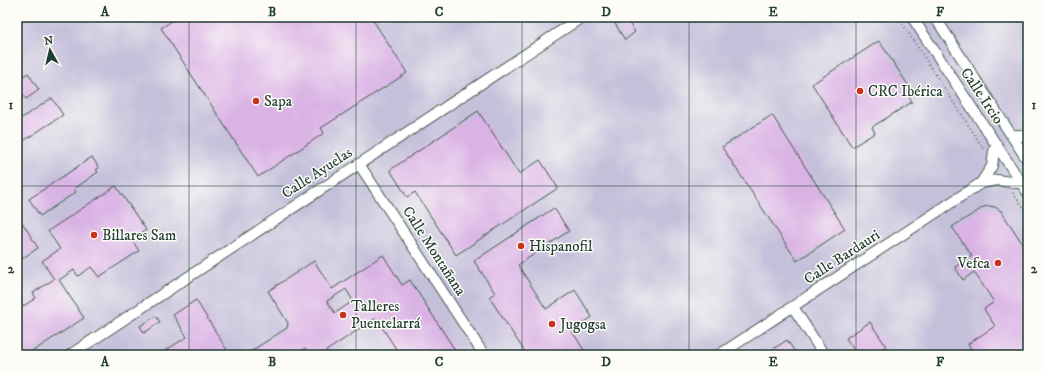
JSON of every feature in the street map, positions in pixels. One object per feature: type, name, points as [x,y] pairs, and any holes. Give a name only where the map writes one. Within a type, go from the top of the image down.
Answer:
[{"type":"street","name":"Calle Ayuelas","points":[[70,355],[582,17]]},
{"type":"street","name":"Calle Ircio","points":[[912,17],[1028,193]]},
{"type":"street","name":"Calle Ircio","points":[[935,17],[1028,161]]},
{"type":"street","points":[[1012,136],[1028,137]]},
{"type":"street","name":"Calle Bardauri","points":[[981,183],[992,166],[994,151],[997,145]]},
{"type":"street","name":"Calle Montañana","points":[[359,164],[484,355]]},
{"type":"street","name":"Calle Bardauri","points":[[719,355],[981,183],[997,180],[1021,183]]},
{"type":"street","points":[[793,307],[824,355]]},
{"type":"path","points":[[898,17],[983,145],[986,157],[992,166]]},
{"type":"path","points":[[1002,181],[1006,188],[1015,194],[1028,214]]},
{"type":"shaded area","points":[[17,17],[1028,17],[1028,355],[17,355]]},
{"type":"building","name":"Sapa","points":[[178,17],[371,17],[407,73],[321,128],[324,133],[258,177],[161,28]]},
{"type":"building","points":[[622,17],[625,17],[635,32],[625,40],[614,22]]},
{"type":"building","name":"CRC Ibérica","points":[[879,41],[914,94],[909,97],[912,102],[872,127],[875,133],[852,147],[812,84]]},
{"type":"building","points":[[28,73],[39,90],[26,99],[17,85],[17,80]]},
{"type":"building","points":[[52,98],[63,115],[17,145],[17,121]]},
{"type":"building","points":[[478,111],[519,174],[540,160],[558,188],[456,255],[415,192],[407,197],[390,170]]},
{"type":"building","points":[[772,115],[845,229],[797,261],[722,147]]},
{"type":"building","points":[[92,157],[99,168],[96,170],[98,172],[74,189],[76,192],[40,216],[29,199]]},
{"type":"building","points":[[116,186],[146,230],[132,240],[139,251],[99,277],[91,267],[78,276],[74,270],[59,280],[84,318],[27,355],[20,355],[17,351],[17,310],[36,298],[33,293],[54,279],[42,261],[60,249],[48,231]]},
{"type":"building","points":[[988,206],[995,207],[1001,211],[1028,252],[1028,355],[975,355],[968,344],[995,326],[984,309],[994,302],[974,272],[963,280],[955,267],[972,256],[952,227]]},
{"type":"building","points":[[554,208],[569,231],[518,265],[546,309],[575,290],[592,317],[572,331],[587,355],[527,355],[489,297],[495,293],[474,261]]},
{"type":"building","points":[[17,214],[38,248],[17,262]]},
{"type":"building","points":[[383,255],[402,285],[410,280],[458,355],[400,355],[376,318],[320,355],[310,355],[305,348],[295,355],[245,355],[287,328],[288,323],[268,291],[314,261],[332,289]],"holes":[[[346,289],[353,301],[335,313],[327,301]]]},
{"type":"building","points":[[196,300],[230,355],[158,355],[187,337],[173,315]]},
{"type":"building","points":[[156,316],[160,322],[144,333],[140,326]]},
{"type":"building","points":[[870,322],[886,346],[872,355],[857,355],[846,338]]},
{"type":"building","points":[[787,340],[797,355],[764,355]]},
{"type":"place","name":"CRC Ibérica","points":[[860,91]]},
{"type":"place","name":"Sapa","points":[[256,101]]},
{"type":"place","name":"Billares Sam","points":[[94,235]]},
{"type":"place","name":"Hispanofil","points":[[521,246]]},
{"type":"place","name":"Vefca","points":[[998,263]]},
{"type":"place","name":"Talleres Puentelarrá","points":[[343,315]]},
{"type":"place","name":"Jugogsa","points":[[552,324]]}]
